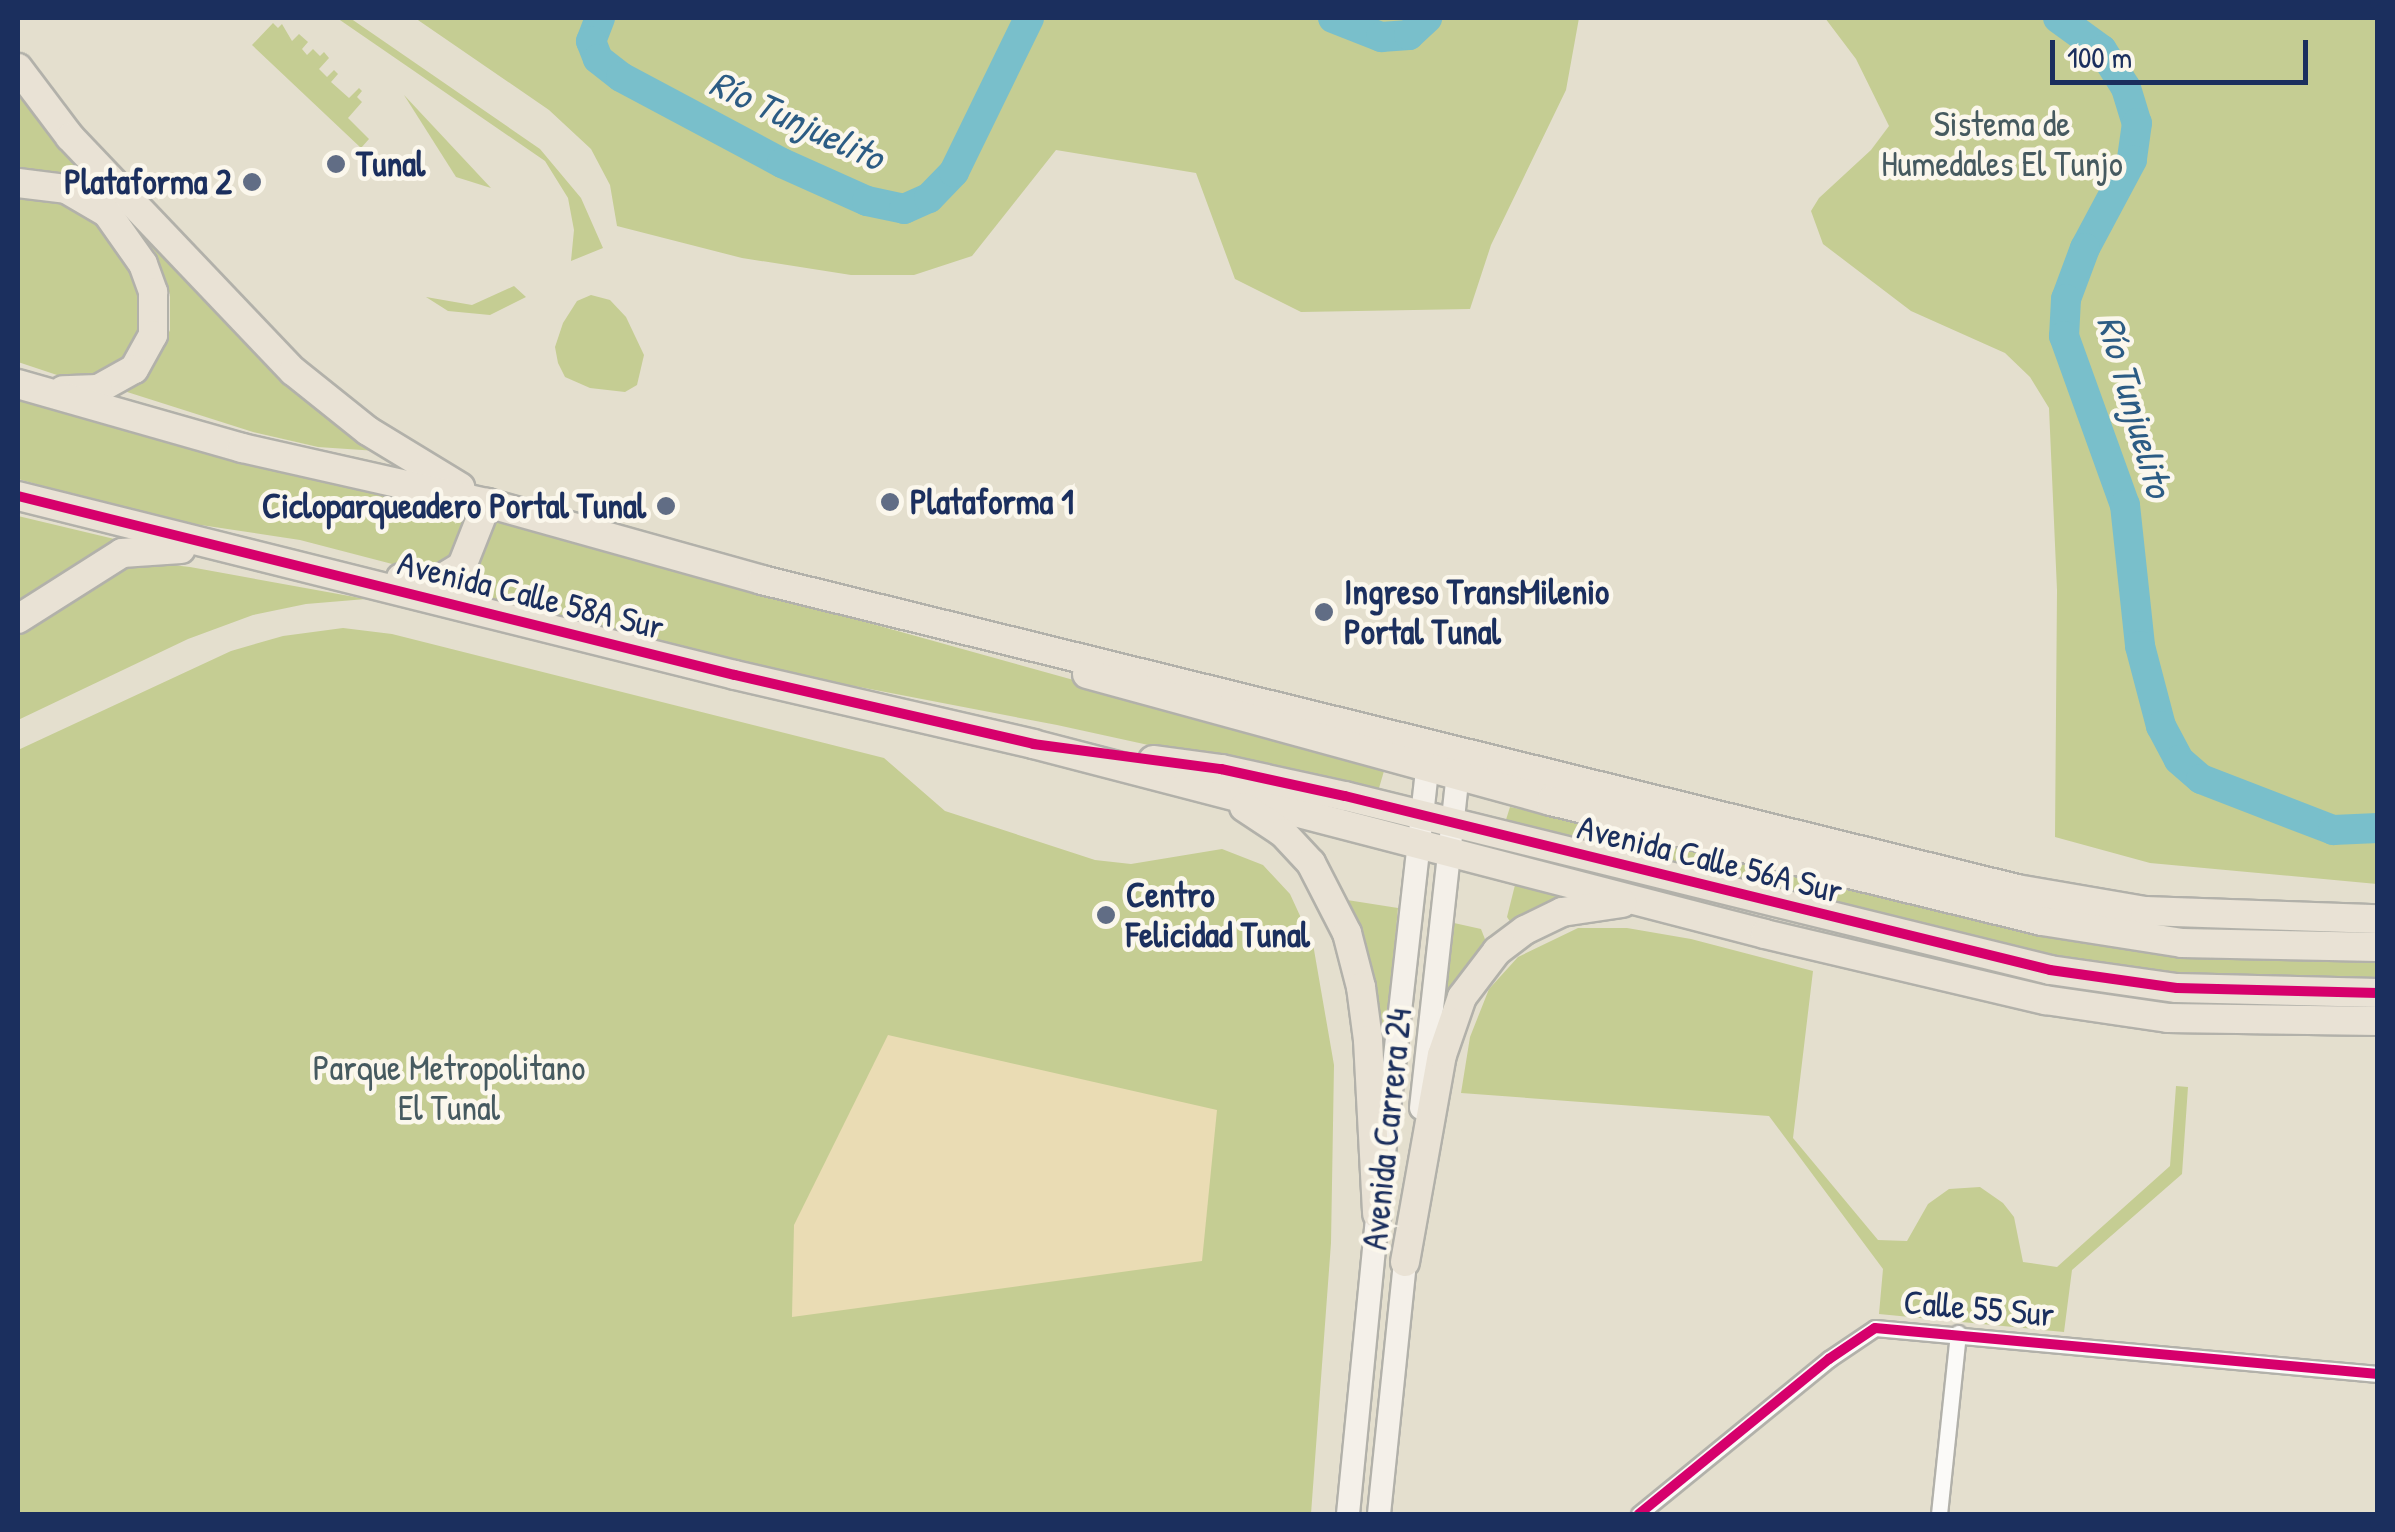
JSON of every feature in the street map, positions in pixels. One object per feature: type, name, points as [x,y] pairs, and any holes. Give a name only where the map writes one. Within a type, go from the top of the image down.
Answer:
[{"type":"highway","points":[[18,68],[70,137],[293,371],[368,431],[487,503]]},
{"type":"highway","points":[[18,183],[66,189],[107,213],[144,264],[156,318],[146,350],[119,380],[98,389],[26,386]]},
{"type":"highway","points":[[26,386],[242,448],[487,503],[1459,764]]},
{"type":"highway","name":"Avenida Calle 58A Sur","points":[[18,496],[1033,744],[1448,852]]},
{"type":"highway","points":[[328,574],[427,580],[451,576],[470,554],[487,503]]},
{"type":"highway","points":[[18,619],[122,552],[146,548],[234,551]]},
{"type":"highway","name":"Avenida Calle 56A Sur","points":[[1033,744],[1221,769],[1452,822],[1972,953],[2147,985],[2378,992]]},
{"type":"highway","name":"Avenida Calle 56A Sur","points":[[1459,764],[2073,900],[2145,911],[2378,919]]},
{"type":"highway","name":"Avenida Calle 56A Sur","points":[[1459,764],[1851,876],[2042,922],[2142,939],[2378,947]]},
{"type":"highway","points":[[1217,792],[1251,811],[1297,846],[1328,888],[1347,933],[1361,986],[1368,1040],[1377,1214]]},
{"type":"highway","name":"Avenida Calle 56A Sur","points":[[1448,852],[2082,1008],[2217,1020],[2378,1021]]},
{"type":"highway","points":[[1851,876],[1931,868]]},
{"type":"highway","points":[[1405,1262],[1442,1056],[1462,997],[1478,973],[1525,930],[1562,912],[1591,906],[1658,906]]},
{"type":"highway","points":[[2147,985],[2217,1020]]},
{"type":"main road","name":"Avenida Carrera 24","points":[[1348,1514],[1377,1214],[1429,756]]},
{"type":"main road","name":"Avenida Carrera 24","points":[[1379,1514],[1459,764]]},
{"type":"street","name":"Calle 55 Sur","points":[[1639,1514],[1861,1334],[1882,1327],[2378,1374]]},
{"type":"street","points":[[1939,1514],[1958,1333]]},
{"type":"green space","points":[[337,18],[350,18],[540,149],[581,198],[603,248],[571,261],[574,230],[568,198],[545,161]]},
{"type":"green space","points":[[415,18],[1579,18],[1566,90],[1491,245],[1470,309],[1301,312],[1235,279],[1196,173],[1056,150],[972,256],[914,275],[851,275],[742,258],[617,226],[610,185],[591,149],[549,110]]},
{"type":"green space","name":"Sistema de Humedales El Tunjo","points":[[1825,18],[2377,18],[2377,884],[2150,863],[2055,837],[2057,590],[2049,408],[2030,377],[2005,353],[1911,311],[1823,244],[1811,211],[1889,126],[1856,59]]},
{"type":"green space","points":[[273,23],[278,28],[282,24],[292,41],[299,34],[308,42],[302,49],[307,55],[313,49],[320,56],[324,52],[329,58],[319,69],[327,77],[334,70],[338,74],[331,82],[349,98],[359,88],[362,91],[357,97],[362,102],[348,118],[369,139],[361,148],[252,45]]},
{"type":"green space","points":[[18,88],[377,451],[318,447],[253,432],[124,391],[156,361],[170,330],[170,294],[155,252],[121,210],[90,187],[45,171],[18,174]]},
{"type":"green space","points":[[404,95],[491,188],[456,177]]},
{"type":"green space","points":[[48,192],[117,234],[148,309],[128,364],[84,384],[18,362],[18,194]]},
{"type":"green space","points":[[514,286],[526,297],[490,315],[448,311],[426,297],[472,305]]},
{"type":"green space","points":[[591,295],[610,300],[626,317],[644,355],[637,385],[625,392],[590,388],[565,377],[558,363],[555,347],[563,323],[577,301]]},
{"type":"green space","points":[[18,400],[271,468],[475,513],[460,559],[423,572],[300,540],[194,524],[18,479]]},
{"type":"green space","points":[[18,516],[127,542],[18,609]]},
{"type":"green space","points":[[491,518],[1250,729],[1384,771],[1377,795],[1057,725],[734,663],[451,587]]},
{"type":"green space","points":[[146,562],[366,599],[306,604],[253,615],[188,639],[18,720],[18,632],[118,566]]},
{"type":"green space","name":"Parque Metropolitano El Tunal","points":[[343,628],[392,634],[884,758],[945,811],[1095,860],[1131,864],[1222,849],[1263,865],[1290,894],[1313,944],[1334,1065],[1331,1243],[1311,1514],[18,1514],[18,750],[231,651],[283,636]]},
{"type":"green space","points":[[1510,807],[1660,838],[1894,897],[2377,955],[2377,982],[2131,974],[2091,968],[1504,826]]},
{"type":"green space","points":[[1516,881],[1589,898],[1513,926],[1507,917]]},
{"type":"green space","points":[[1347,900],[1398,908],[1382,1084],[1361,940]]},
{"type":"green space","points":[[1454,923],[1481,929],[1488,947],[1440,1025]]},
{"type":"green space","points":[[1578,928],[1627,928],[1691,939],[1813,971],[1793,1138],[1878,1240],[1907,1241],[1928,1204],[1949,1189],[1980,1187],[2003,1203],[2014,1217],[2023,1262],[2057,1267],[2170,1166],[2176,1086],[2188,1087],[2182,1174],[2072,1270],[2064,1332],[1879,1314],[1883,1269],[1769,1116],[1461,1093],[1470,1037],[1489,989],[1518,957]]},
{"type":"sand","points":[[888,1035],[1217,1110],[1202,1261],[792,1317],[794,1225]]},
{"type":"waterway","name":"Río Tunjuelito","points":[[600,18],[591,41],[598,59],[621,77],[782,163],[867,201],[904,209],[929,198],[954,172],[1029,18]]},
{"type":"waterway","name":"Río Tunjuelito","points":[[1333,18],[1381,37],[1409,35],[1427,18]]},
{"type":"waterway","name":"Río Tunjuelito","points":[[2058,18],[2102,50],[2126,88],[2137,123],[2132,160],[2085,248],[2066,299],[2064,336],[2125,505],[2140,646],[2161,726],[2179,760],[2201,779],[2333,830],[2378,828]]},
{"type":"cycle path","points":[[18,496],[735,675],[1033,744],[1221,769],[1345,796],[2050,970],[2177,988],[2378,993]]},
{"type":"cycle path","points":[[1639,1514],[1829,1359],[1875,1328],[2378,1374]]},
{"type":"place","name":"Tunal","points":[[336,164]]},
{"type":"place","name":"Plataforma 2","points":[[252,182]]},
{"type":"place","name":"Plataforma 1","points":[[890,502]]},
{"type":"place","name":"Cicloparqueadero Portal Tunal","points":[[666,506]]},
{"type":"place","name":"Ingreso TransMilenio Portal Tunal","points":[[1324,612]]},
{"type":"place","name":"Centro Felicidad Tunal","points":[[1106,915]]}]
